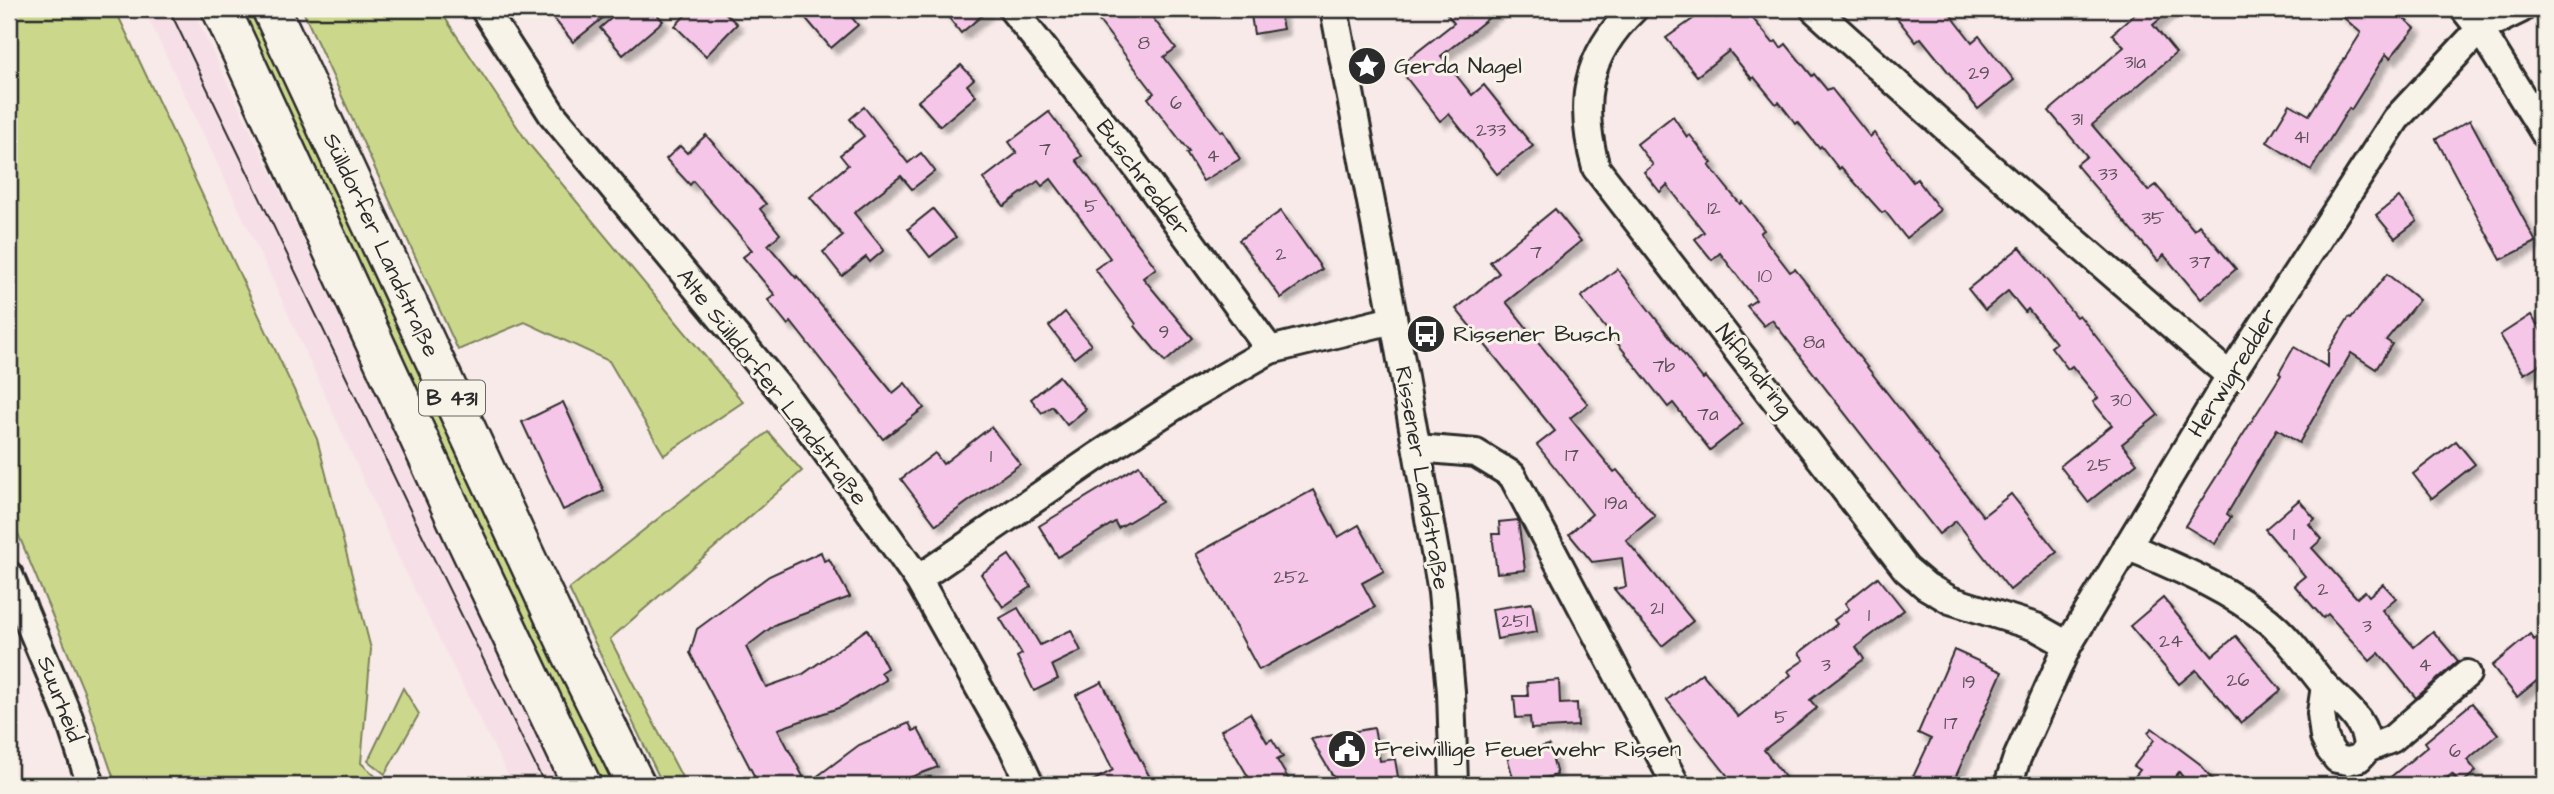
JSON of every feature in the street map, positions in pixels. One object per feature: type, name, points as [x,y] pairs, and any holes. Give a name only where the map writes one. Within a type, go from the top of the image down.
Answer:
[{"type":"highway","name":"Sülldorfer Landstraße","points":[[221,9],[451,509],[582,785]]},
{"type":"highway","name":"Sülldorfer Landstraße","points":[[271,9],[557,623],[636,785]]},
{"type":"street","name":"Alte Sülldorfer Landstraße","points":[[484,9],[552,114],[784,394],[918,579],[1014,750],[1030,785]]},
{"type":"street","name":"Buschredder","points":[[1012,9],[1124,150],[1270,349]]},
{"type":"street","name":"Rissener Landstraße","points":[[1334,9],[1418,448],[1442,592],[1451,692],[1454,785]]},
{"type":"street","name":"Niflandring","points":[[1634,9],[1605,41],[1590,81],[1587,137],[1596,168],[1906,569],[1926,586],[1950,600],[2036,627],[2068,645]]},
{"type":"street","points":[[1814,9],[1975,154],[2230,376]]},
{"type":"street","name":"Herwigredder","points":[[2008,785],[2017,758],[2068,645],[2230,376],[2396,120],[2472,19],[2522,9]]},
{"type":"street","points":[[2472,19],[2545,134]]},
{"type":"street","points":[[918,579],[1096,457],[1270,349],[1393,320]]},
{"type":"street","points":[[1418,448],[1476,453],[1512,475],[1676,785]]},
{"type":"street","points":[[2127,546],[2204,580],[2268,621],[2297,649],[2325,686],[2362,725],[2367,737],[2352,765]]},
{"type":"street","name":"Suurheid","points":[[9,575],[69,718],[91,785]]},
{"type":"street","points":[[2352,765],[2392,739],[2467,674]]},
{"type":"street","points":[[2325,686],[2321,713],[2324,737],[2337,758],[2352,765]]},
{"type":"shaded area","points":[[144,9],[192,9],[324,283],[447,549],[562,785],[513,785],[403,567],[275,285]]},
{"type":"green space","points":[[9,9],[115,9],[317,439],[371,649],[361,763],[385,785],[116,785],[83,689],[9,512]]},
{"type":"green space","points":[[239,9],[252,9],[566,687],[616,785],[601,785],[516,608]]},
{"type":"green space","points":[[302,9],[439,9],[528,143],[743,402],[664,455],[609,361],[525,322],[458,350]]},
{"type":"green space","points":[[768,432],[802,471],[610,639],[686,785],[663,785],[569,589]]},
{"type":"green space","points":[[403,688],[419,714],[385,774],[368,761]]},
{"type":"building","points":[[546,9],[614,9],[573,42]]},
{"type":"building","points":[[622,9],[652,9],[663,21],[623,55],[600,28]]},
{"type":"building","points":[[691,9],[721,9],[737,24],[706,56],[675,26]]},
{"type":"building","points":[[798,9],[845,9],[858,25],[831,48]]},
{"type":"building","points":[[942,9],[990,9],[961,33]]},
{"type":"building","points":[[1090,9],[1146,9],[1176,48],[1164,57],[1221,132],[1223,131],[1240,159],[1203,181],[1186,153],[1189,152],[1148,98],[1154,93]]},
{"type":"building","points":[[1250,9],[1279,9],[1283,29],[1254,34]]},
{"type":"building","points":[[1443,9],[1500,9],[1441,56],[1472,95],[1484,85],[1533,146],[1497,174],[1449,114],[1440,121],[1398,67],[1454,23]]},
{"type":"building","points":[[1707,9],[1717,18],[1728,9],[1745,9],[1773,43],[1776,41],[1781,48],[1786,44],[1812,76],[1814,74],[1827,90],[1831,88],[1870,137],[1874,133],[1913,182],[1917,179],[1940,210],[1906,238],[1885,211],[1882,213],[1841,167],[1839,169],[1821,146],[1819,148],[1798,122],[1796,124],[1779,102],[1776,104],[1729,51],[1697,76],[1666,38]]},
{"type":"building","points":[[1890,9],[1950,9],[1950,14],[1972,42],[1979,36],[2014,80],[1978,109],[1921,38],[1916,42]]},
{"type":"building","points":[[2141,9],[2172,9],[2153,25],[2176,53],[2092,125],[2148,191],[2156,185],[2194,230],[2199,225],[2236,269],[2201,299],[2164,255],[2158,261],[2076,165],[2087,156],[2049,111],[2124,47],[2112,34]]},
{"type":"building","points":[[2334,9],[2393,9],[2415,28],[2390,58],[2386,54],[2311,170],[2267,142],[2290,104],[2309,115],[2361,33]]},
{"type":"building","points":[[961,65],[974,79],[967,85],[976,96],[940,126],[918,101]]},
{"type":"building","points":[[864,107],[908,163],[921,153],[935,171],[912,189],[901,176],[854,213],[884,250],[870,262],[866,257],[842,276],[823,252],[843,236],[810,197],[848,165],[840,155],[864,136],[850,119]]},
{"type":"building","points":[[1049,112],[1082,156],[1076,160],[1156,268],[1143,278],[1193,338],[1165,362],[1135,326],[1095,269],[1110,258],[1051,179],[1042,186],[1038,181],[1004,206],[983,179],[1017,153],[1009,142]]},
{"type":"building","points":[[1673,116],[1687,137],[1690,135],[1712,163],[1709,165],[1723,183],[1764,230],[1760,233],[1790,272],[1795,269],[1832,322],[1983,516],[2011,494],[2057,552],[2010,590],[1956,521],[1939,534],[1772,320],[1764,326],[1747,306],[1756,300],[1720,253],[1712,260],[1695,239],[1704,232],[1667,185],[1660,192],[1644,172],[1653,165],[1637,144]]},
{"type":"building","points":[[2470,120],[2536,242],[2501,260],[2436,139]]},
{"type":"building","points":[[706,135],[766,204],[760,209],[780,234],[768,245],[796,278],[797,276],[893,393],[905,383],[924,408],[883,439],[791,322],[788,325],[768,300],[775,295],[743,257],[752,250],[693,181],[690,185],[666,159],[680,146],[687,153]]},
{"type":"building","points":[[2399,197],[2417,221],[2395,238],[2376,215]]},
{"type":"building","points":[[933,209],[956,237],[930,257],[908,229]]},
{"type":"building","points":[[1555,209],[1581,241],[1506,302],[1588,404],[1570,418],[1614,472],[1617,470],[1655,516],[1626,540],[1693,621],[1662,646],[1614,589],[1626,587],[1622,558],[1592,562],[1569,534],[1592,514],[1537,445],[1555,431],[1456,309],[1499,273],[1490,262]]},
{"type":"building","points":[[1281,211],[1322,269],[1281,298],[1239,240]]},
{"type":"building","points":[[2020,247],[2076,317],[2079,315],[2158,415],[2122,444],[2137,463],[2088,502],[2060,466],[2112,425],[2093,402],[2098,398],[2072,366],[2068,369],[2051,347],[2056,343],[2028,309],[2025,312],[2008,291],[1985,310],[1968,289]]},
{"type":"building","points":[[1617,269],[1703,379],[1705,377],[1743,424],[1710,450],[1673,403],[1668,407],[1581,297]]},
{"type":"building","points":[[2387,274],[2419,300],[2386,340],[2392,344],[2376,369],[2351,353],[2299,443],[2277,429],[2227,514],[2231,517],[2215,544],[2185,526],[2281,375],[2279,373],[2294,347],[2328,367],[2328,351],[2349,317],[2351,318]]},
{"type":"building","points":[[1065,312],[1091,345],[1074,358],[1049,326]]},
{"type":"building","points":[[2531,315],[2545,337],[2545,361],[2524,374],[2500,335]]},
{"type":"building","points":[[1059,376],[1086,409],[1067,425],[1052,406],[1042,413],[1031,399]]},
{"type":"building","points":[[563,402],[604,491],[563,510],[522,422]]},
{"type":"building","points":[[991,427],[1020,464],[936,525],[901,479],[935,453],[943,464]]},
{"type":"building","points":[[2456,441],[2475,464],[2432,498],[2413,474]]},
{"type":"building","points":[[1139,465],[1162,502],[1118,528],[1115,522],[1058,557],[1039,526]]},
{"type":"building","points":[[1313,490],[1338,537],[1359,525],[1384,571],[1362,583],[1375,607],[1259,670],[1196,554]]},
{"type":"building","points":[[2299,500],[2315,519],[2309,524],[2322,539],[2312,548],[2357,598],[2365,591],[2369,596],[2383,584],[2396,598],[2382,610],[2414,647],[2433,631],[2458,661],[2416,698],[2379,653],[2370,661],[2328,614],[2323,618],[2294,585],[2305,576],[2265,529]]},
{"type":"building","points":[[1518,520],[1525,570],[1497,573],[1492,534],[1500,534],[1499,522]]},
{"type":"building","points":[[821,552],[824,561],[829,559],[850,597],[776,624],[746,647],[766,687],[803,674],[867,629],[887,668],[881,672],[886,680],[841,707],[778,729],[807,784],[859,745],[909,723],[913,731],[918,729],[938,767],[890,785],[759,785],[690,653],[697,629],[769,576]]},
{"type":"building","points":[[1009,555],[1031,587],[1003,607],[981,574]]},
{"type":"building","points":[[1878,577],[1904,610],[1856,647],[1864,659],[1810,700],[1817,708],[1764,750],[1791,785],[1735,785],[1667,700],[1702,673],[1738,717],[1791,675],[1788,671],[1804,660],[1799,653],[1837,624],[1834,620],[1849,609],[1845,603]]},
{"type":"building","points":[[2163,598],[2212,656],[2236,636],[2281,690],[2241,723],[2196,670],[2179,684],[2130,626]]},
{"type":"building","points":[[1532,603],[1537,632],[1497,639],[1492,609]]},
{"type":"building","points":[[1018,608],[1040,645],[1071,630],[1081,651],[1052,665],[1058,679],[1034,691],[1017,657],[1022,654],[1000,618]]},
{"type":"building","points":[[2545,630],[2545,674],[2517,697],[2492,666],[2530,634],[2534,640]]},
{"type":"building","points":[[1954,650],[2002,672],[1952,785],[1925,785],[1912,779],[1931,739],[1918,733]]},
{"type":"building","points":[[1559,680],[1560,704],[1577,703],[1578,726],[1531,729],[1530,717],[1516,718],[1514,696],[1528,696],[1527,683]]},
{"type":"building","points":[[1102,682],[1154,785],[1085,785],[1113,770],[1076,695]]},
{"type":"building","points":[[2472,703],[2498,734],[2467,760],[2476,771],[2461,784],[2452,774],[2439,785],[2381,785],[2428,746],[2425,742]]},
{"type":"building","points":[[1250,713],[1267,742],[1272,739],[1283,757],[1277,760],[1292,785],[1253,785],[1221,730]]},
{"type":"building","name":"Freiwillige Feuerwehr Rissen","points":[[1374,728],[1380,761],[1395,759],[1398,777],[1355,785],[1338,785],[1311,739]]},
{"type":"building","points":[[2152,728],[2200,764],[2217,785],[2189,785],[2179,772],[2169,785],[2128,785],[2140,770],[2134,766],[2154,740],[2148,732]]},
{"type":"building","points":[[1549,745],[1557,775],[1515,785],[1507,756]]},
{"type":"tram line","points":[[169,9],[545,785]]},
{"type":"place","name":"Gerda Nagel","points":[[1367,66]]},
{"type":"place","name":"Rissener Busch","points":[[1426,334]]},
{"type":"place","name":"Freiwillige Feuerwehr Rissen","points":[[1347,749]]}]
